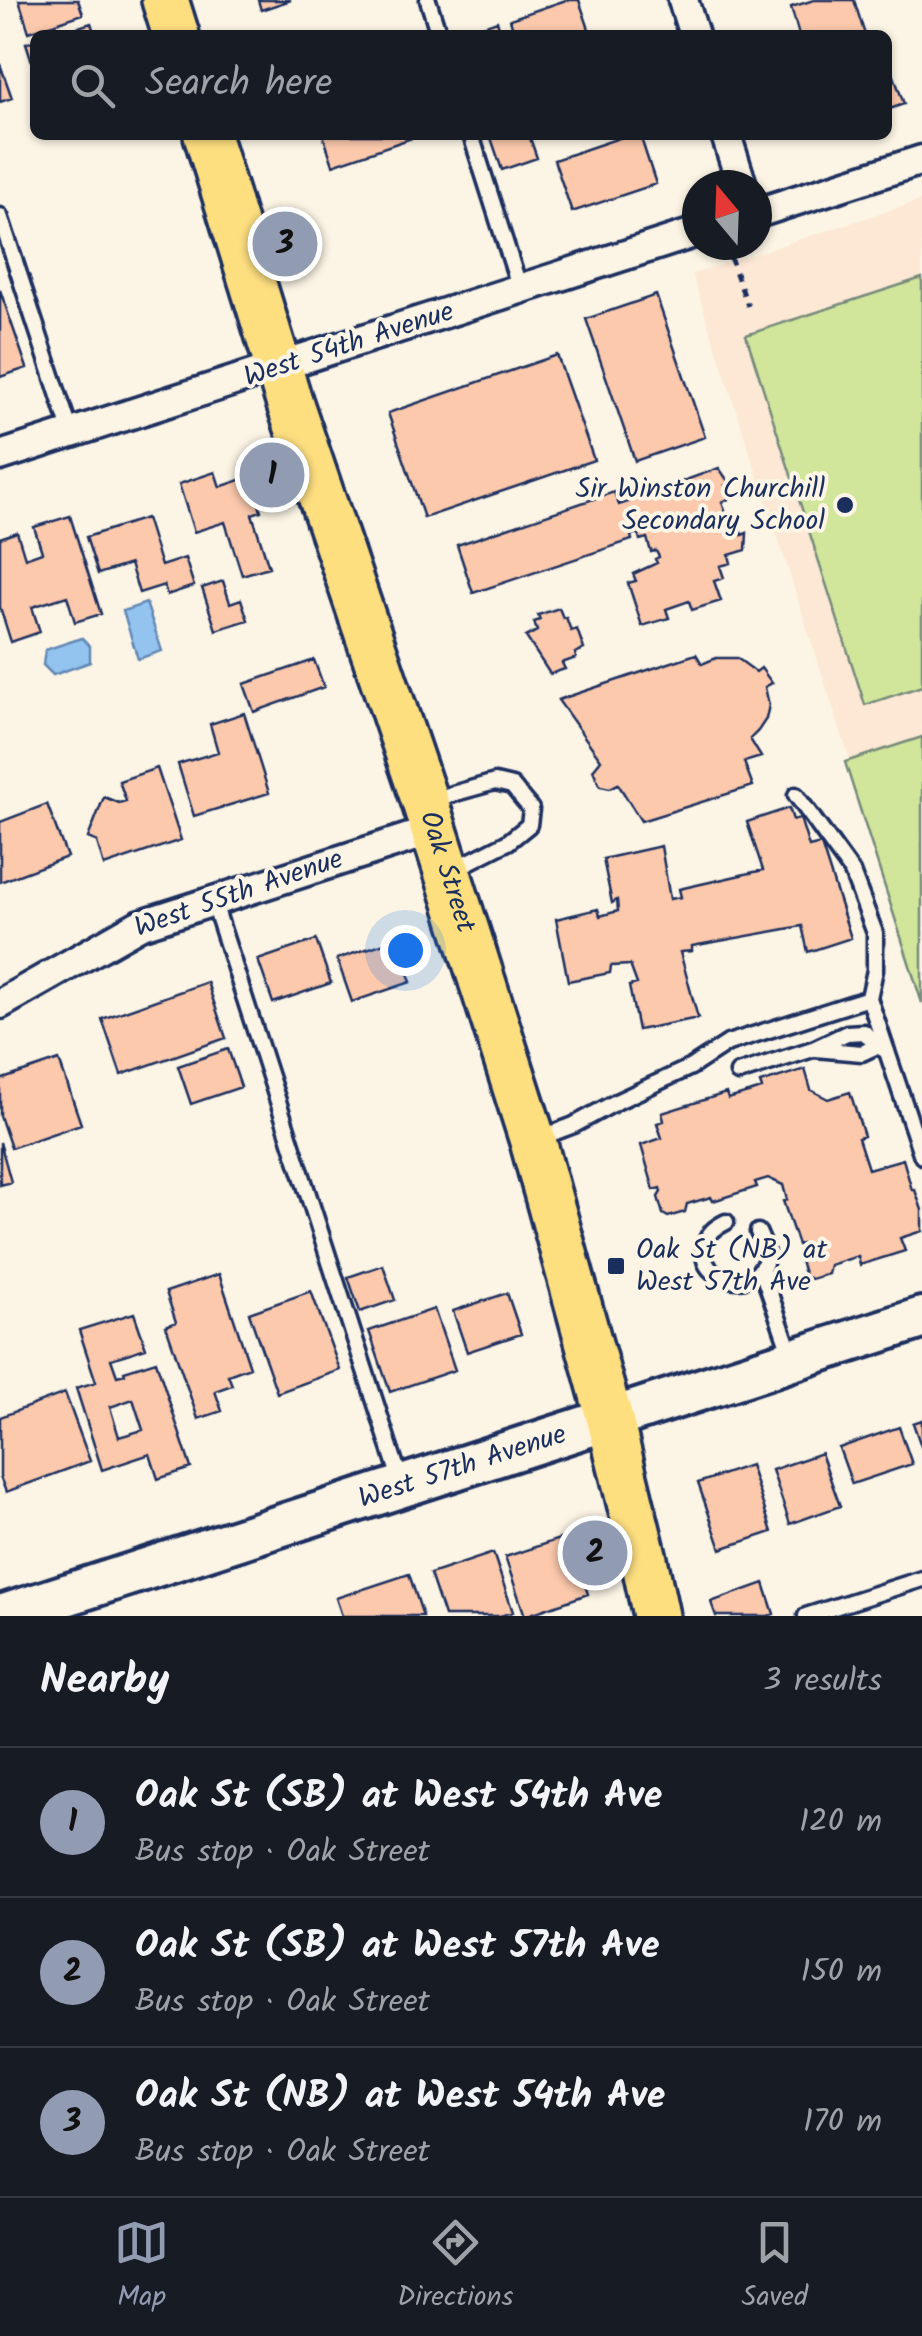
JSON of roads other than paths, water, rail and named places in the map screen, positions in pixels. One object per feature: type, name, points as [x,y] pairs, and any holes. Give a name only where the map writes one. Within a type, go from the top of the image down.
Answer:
[{"type":"main road","points":[[165,0],[174,30]]},
{"type":"main road","name":"Oak Street","points":[[209,140],[278,368],[448,873],[533,1141],[610,1420],[656,1616]]},
{"type":"street","points":[[683,0],[692,30]]},
{"type":"street","points":[[728,140],[737,170]]},
{"type":"street","points":[[772,208],[922,160]]},
{"type":"street","name":"West 54th Avenue","points":[[0,456],[682,237]]},
{"type":"street","name":"West 55th Avenue","points":[[0,1004],[139,925],[429,816]]},
{"type":"street","name":"West 57th Avenue","points":[[1,1616],[64,1601],[402,1486],[922,1318]]},
{"type":"lane","points":[[428,0],[437,30]]},
{"type":"lane","points":[[473,140],[520,289]]},
{"type":"lane","points":[[0,216],[71,434]]},
{"type":"lane","points":[[429,816],[496,782],[512,786],[530,809],[529,824],[508,842],[448,873]]},
{"type":"lane","points":[[796,795],[852,872],[869,918],[874,933],[870,998],[882,1049],[922,1156]]},
{"type":"lane","points":[[213,900],[402,1486]]},
{"type":"lane","points":[[533,1141],[691,1067],[728,1044],[870,998]]},
{"type":"lane","points":[[738,1073],[847,1033],[864,1032],[882,1049]]},
{"type":"lane","points":[[726,1222],[711,1231],[707,1240],[705,1261],[718,1275],[735,1280],[753,1276],[761,1268],[766,1252],[758,1232]]},
{"type":"lane","points":[[761,1268],[793,1360]]},
{"type":"lane","points":[[806,1616],[922,1579]]},
{"type":"water","points":[[146,603],[162,651],[138,659],[123,611]]},
{"type":"water","points":[[82,638],[90,646],[90,662],[53,675],[43,665],[45,650]]},
{"type":"place","name":"Oak St (NB) at West 54th Ave","points":[[285,244]]},
{"type":"place","name":"Oak St (SB) at West 54th Ave","points":[[272,475]]},
{"type":"place","name":"Sir Winston Churchill Secondary School","points":[[845,505]]},
{"type":"place","name":"Oak St (NB) at West 57th Ave","points":[[616,1266]]},
{"type":"place","name":"Oak St (SB) at West 57th Ave","points":[[595,1553]]}]
